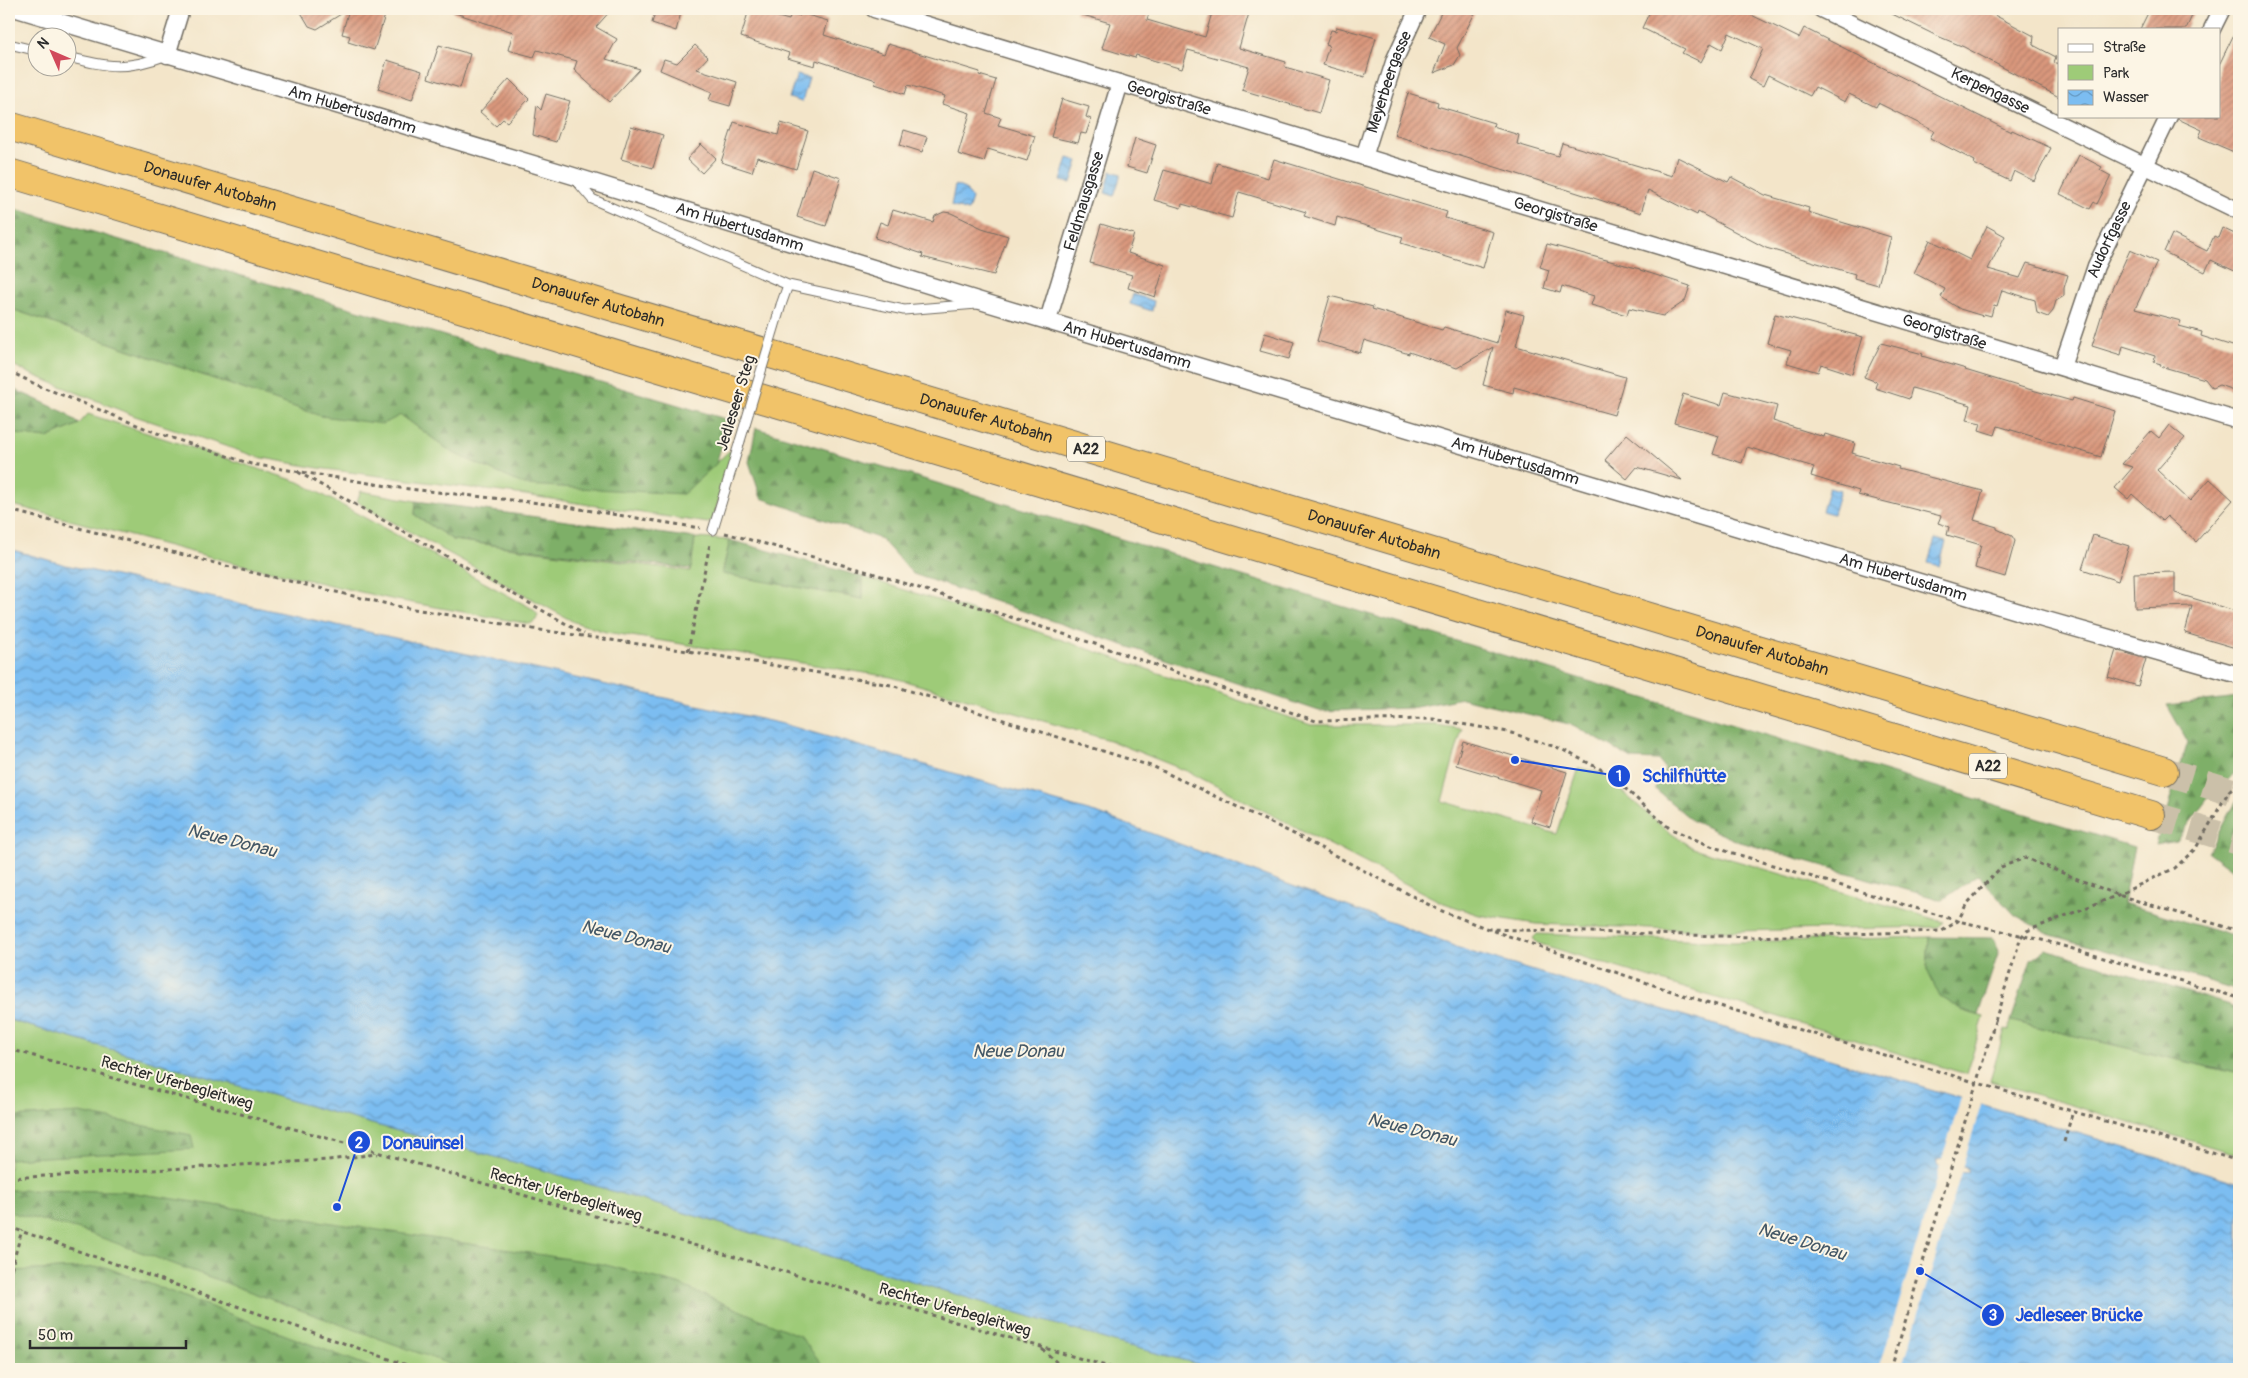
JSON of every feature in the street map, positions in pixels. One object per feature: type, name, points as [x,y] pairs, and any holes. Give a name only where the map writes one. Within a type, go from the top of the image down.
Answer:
[{"type":"highway","name":"Donauufer Autobahn","points":[[9,126],[2164,771]]},
{"type":"highway","name":"A22","points":[[9,173],[2151,815]]},
{"type":"street","name":"Am Hubertusdamm","points":[[17,9],[570,175],[987,303],[2043,619],[2239,675]]},
{"type":"street","points":[[167,55],[181,9]]},
{"type":"street","name":"Georgistraße","points":[[874,9],[2239,421]]},
{"type":"street","name":"Meyerbeergasse","points":[[1364,157],[1395,59],[1418,9]]},
{"type":"street","name":"Kerpengasse","points":[[1821,9],[2239,211]]},
{"type":"street","points":[[2212,28],[2222,9]]},
{"type":"street","name":"Feldmausgasse","points":[[1048,320],[1120,83]]},
{"type":"street","name":"Audorfgasse","points":[[2062,367],[2096,266],[2168,118]]},
{"type":"lane","points":[[9,44],[28,49]]},
{"type":"lane","points":[[78,60],[112,67],[146,63],[167,55]]},
{"type":"lane","points":[[570,175],[592,199],[788,285],[904,310],[987,303]]},
{"type":"lane","name":"Jedleseer Steg","points":[[713,530],[788,285]]},
{"type":"path","points":[[9,371],[35,384],[157,432],[251,464],[400,488],[548,504],[713,530],[872,573],[1095,644],[1316,721],[1433,719],[1508,732],[1559,748],[1608,773],[1669,828],[1713,847],[1958,921],[2021,937],[2046,941],[2239,998]]},
{"type":"path","points":[[295,471],[587,636]]},
{"type":"path","points":[[9,510],[242,570],[396,606],[533,629],[688,651],[891,685],[1154,767],[1296,835],[1437,909],[1488,929],[1683,995],[2239,1161]]},
{"type":"path","points":[[688,651],[713,530]]},
{"type":"path","points":[[1891,1369],[2021,937],[2027,931],[2118,894],[2174,868],[2196,848],[2229,791],[2239,782]]},
{"type":"path","points":[[1488,929],[1753,938],[1942,931],[1958,921],[1966,905],[2001,867],[2025,858],[2118,894],[2239,931]]},
{"type":"path","name":"Rechter Uferbegleitweg","points":[[9,1050],[380,1153],[1042,1349],[1116,1369]]},
{"type":"path","points":[[2064,1142],[2073,1111]]},
{"type":"path","points":[[9,1178],[328,1160],[380,1153]]},
{"type":"path","points":[[9,1227],[418,1369]]},
{"type":"path","points":[[9,1277],[22,1230]]},
{"type":"path","points":[[1042,1349],[1064,1369]]},
{"type":"green space","points":[[9,207],[729,420],[716,464],[683,494],[525,485],[453,453],[401,415],[383,424],[321,416],[9,308]]},
{"type":"green space","points":[[9,308],[321,416],[401,415],[453,453],[683,494],[729,451],[733,454],[713,519],[708,523],[525,495],[318,468],[258,457],[135,416],[33,375],[9,363]]},
{"type":"green space","points":[[9,387],[66,413],[79,424],[47,438],[9,433]]},
{"type":"green space","points":[[88,414],[299,482],[533,609],[538,615],[536,620],[530,624],[391,599],[226,561],[9,504],[9,433],[47,438],[79,424]]},
{"type":"green space","points":[[756,428],[2134,847],[2123,903],[2239,938],[2239,990],[2052,935],[2015,915],[1978,875],[1942,900],[1737,841],[1693,821],[1655,789],[1665,769],[1658,760],[1632,759],[1573,725],[1462,698],[1411,708],[1319,711],[913,574],[881,539],[761,498],[749,462]]},
{"type":"green space","points":[[361,491],[416,501],[415,515],[453,540],[690,571],[695,538],[730,540],[722,573],[863,599],[863,577],[1018,625],[1311,725],[1436,725],[1462,729],[1442,801],[1557,834],[1579,768],[1600,773],[1669,832],[1693,848],[1944,922],[1938,927],[1734,931],[1536,924],[1479,915],[1441,902],[1189,772],[1109,740],[891,677],[606,632],[574,622],[363,506],[357,501]]},
{"type":"green space","points":[[416,501],[695,538],[691,569],[453,540],[415,515]]},
{"type":"green space","points":[[730,540],[863,577],[863,599],[722,574]]},
{"type":"green space","points":[[2239,697],[2239,769],[2209,797],[2176,841],[2156,845],[2188,742],[2167,705]]},
{"type":"green space","points":[[2239,798],[2239,875],[2208,852]]},
{"type":"green space","points":[[1537,934],[1734,942],[1929,937],[1927,970],[1963,1011],[1984,1017],[1966,1074],[1537,943],[1533,938]]},
{"type":"green space","points":[[1929,937],[1993,938],[1999,951],[1978,1015],[1963,1011],[1940,997],[1927,970]]},
{"type":"green space","points":[[2046,949],[2239,1008],[2239,1074],[2011,1021],[2031,960]]},
{"type":"green space","points":[[9,1020],[376,1125],[529,1166],[1118,1343],[1217,1369],[9,1369]]},
{"type":"green space","points":[[2011,1021],[2239,1074],[2239,1155],[1990,1081],[2005,1029],[2009,1030]]},
{"type":"green space","points":[[80,1113],[191,1135],[194,1149],[9,1159],[9,1117]]},
{"type":"green space","points":[[9,1190],[122,1191],[602,1264],[678,1284],[800,1336],[821,1363],[820,1369],[463,1369],[80,1230],[9,1212]]},
{"type":"green space","points":[[105,1267],[376,1369],[9,1369],[9,1271]]},
{"type":"water","points":[[797,75],[809,78],[802,102],[789,98]]},
{"type":"water","points":[[1068,158],[1078,161],[1071,183],[1061,181]]},
{"type":"water","points":[[1111,171],[1121,174],[1114,196],[1105,193]]},
{"type":"water","points":[[955,185],[965,189],[972,199],[968,211],[951,206]]},
{"type":"water","points":[[1133,294],[1154,301],[1152,311],[1130,304]]},
{"type":"water","points":[[1829,487],[1840,490],[1833,514],[1822,511]]},
{"type":"water","points":[[1935,539],[1946,542],[1939,566],[1928,563]]},
{"type":"water","name":"Neue Donau","points":[[9,549],[66,565],[783,724],[1099,814],[1470,952],[2068,1130],[2239,1183],[2239,1369],[1217,1369],[1118,1343],[529,1166],[376,1125],[9,1020]],"holes":[[[1940,1159],[1966,1167],[1968,1171],[1964,1173],[1938,1165],[1936,1161]]]},
{"type":"pier","points":[[1962,1095],[1982,1102],[1962,1168],[1941,1162]]},
{"type":"pier","points":[[1941,1163],[1962,1170],[1902,1369],[1879,1369]]},
{"type":"building","points":[[299,9],[349,9],[317,29],[309,26]]},
{"type":"building","points":[[349,9],[387,9],[374,50],[348,42],[350,36],[342,34]]},
{"type":"building","points":[[453,9],[612,9],[596,27],[617,39],[606,59],[640,69],[609,102],[574,70],[577,61],[537,50],[534,57],[508,50],[513,32],[452,12]]},
{"type":"building","points":[[656,9],[682,9],[676,31],[652,23]]},
{"type":"building","points":[[749,9],[789,20],[791,13],[800,16],[801,13],[828,21],[824,35],[884,54],[888,44],[980,72],[979,75],[996,80],[986,113],[1001,118],[998,125],[1035,136],[1027,161],[988,149],[984,162],[958,154],[970,113],[942,104],[945,96],[908,85],[905,94],[875,84],[876,80],[816,60],[815,66],[787,58],[789,53],[741,37]]},
{"type":"building","points":[[1076,9],[1150,9],[1147,20],[1205,37],[1213,9],[1234,9],[1249,13],[1239,48],[1286,62],[1285,67],[1329,80],[1319,113],[1242,90],[1249,67],[1188,50],[1182,69],[1136,55],[1135,58],[1102,48],[1110,23],[1076,13]]},
{"type":"building","points":[[1443,9],[1477,9],[1457,48],[1460,55],[1454,65],[1434,73],[1445,44],[1429,37]]},
{"type":"building","points":[[1651,9],[1739,9],[1799,38],[1804,28],[2011,132],[2012,130],[2051,148],[2034,181],[2014,171],[2010,181],[1974,164],[1975,161],[1930,138],[1934,131],[1878,103],[1876,107],[1849,94],[1845,102],[1815,87],[1810,96],[1768,75],[1763,86],[1749,79],[1763,49],[1729,33],[1722,49],[1711,43],[1701,62],[1682,53],[1685,49],[1642,28]]},
{"type":"building","points":[[1882,9],[1983,9],[2034,36],[2033,45],[2056,57],[2054,62],[2058,64],[2058,96],[1964,47]]},
{"type":"building","points":[[2150,9],[2195,9],[2186,28],[2140,28]]},
{"type":"building","points":[[2239,24],[2239,141],[2234,152],[2199,137],[2202,130],[2178,119],[2220,118],[2220,63]]},
{"type":"building","points":[[1337,27],[1376,38],[1365,77],[1323,65],[1329,45],[1326,44],[1331,30],[1336,31]]},
{"type":"building","points":[[439,45],[470,54],[460,88],[428,78]]},
{"type":"building","points":[[695,45],[708,57],[697,69],[737,82],[730,106],[709,100],[712,92],[660,70],[664,59],[677,63]]},
{"type":"building","points":[[387,60],[422,71],[412,100],[378,89]]},
{"type":"building","points":[[509,79],[529,99],[507,122],[503,119],[496,126],[480,112]]},
{"type":"building","points":[[1408,93],[1438,102],[1437,106],[1494,123],[1493,127],[1519,135],[1517,144],[1558,156],[1562,143],[1672,176],[1677,157],[1728,182],[1731,177],[1765,195],[1809,208],[1808,212],[1891,237],[1878,285],[1854,278],[1855,274],[1766,248],[1698,212],[1697,215],[1648,190],[1641,213],[1394,135]]},
{"type":"building","points":[[546,94],[570,101],[556,142],[533,135],[537,106],[541,110]]},
{"type":"building","points":[[1062,99],[1089,107],[1086,117],[1091,119],[1086,134],[1081,133],[1078,143],[1051,137]]},
{"type":"building","points":[[734,122],[778,135],[781,123],[808,131],[796,169],[757,157],[752,172],[721,162]]},
{"type":"building","points":[[631,126],[663,135],[653,168],[621,159]]},
{"type":"building","points":[[904,130],[927,137],[922,152],[900,145]]},
{"type":"building","points":[[1135,138],[1156,145],[1147,173],[1127,167]]},
{"type":"building","points":[[701,144],[716,158],[702,173],[687,159]]},
{"type":"building","points":[[2079,155],[2102,167],[2100,170],[2111,176],[2097,204],[2094,202],[2090,209],[2060,194]]},
{"type":"building","points":[[1274,159],[1447,212],[1445,218],[1493,232],[1483,268],[1401,243],[1403,237],[1337,217],[1335,226],[1304,216],[1306,212],[1239,192],[1232,218],[1182,204],[1181,208],[1154,200],[1164,170],[1212,184],[1217,163],[1268,178]]},
{"type":"building","points":[[812,168],[841,178],[826,226],[797,217]]},
{"type":"building","points":[[893,210],[933,222],[935,216],[944,212],[951,213],[982,228],[1008,236],[994,275],[922,257],[923,254],[875,238],[880,222],[888,225]]},
{"type":"building","points":[[1101,224],[1134,234],[1128,253],[1165,265],[1155,297],[1128,288],[1132,275],[1090,263]]},
{"type":"building","points":[[1987,226],[2005,236],[1988,269],[2020,278],[2027,263],[2068,275],[2064,296],[2056,301],[2053,311],[2048,317],[2037,313],[2035,300],[2002,290],[1997,306],[1994,305],[1991,316],[1984,314],[1983,316],[1960,309],[1941,297],[1945,289],[1914,273],[1930,240],[1970,260]]},
{"type":"building","points":[[2222,228],[2239,236],[2239,273],[2211,260],[2205,272],[2164,252],[2172,234],[2207,251],[2214,236],[2218,238]]},
{"type":"building","points":[[1547,244],[1640,269],[1690,286],[1685,301],[1663,316],[1629,308],[1627,315],[1591,305],[1594,296],[1562,286],[1560,293],[1544,288],[1549,270],[1540,267]]},
{"type":"building","points":[[2130,250],[2157,262],[2135,309],[2181,321],[2179,326],[2202,332],[2201,336],[2239,348],[2239,392],[2219,385],[2212,388],[2205,379],[2160,366],[2161,364],[2154,362],[2155,356],[2123,346],[2121,355],[2092,346],[2105,304]]},
{"type":"building","points":[[1330,296],[1373,307],[1372,309],[1442,330],[1444,327],[1497,343],[1506,310],[1524,315],[1516,346],[1625,377],[1614,415],[1514,387],[1513,393],[1483,385],[1493,347],[1457,368],[1364,340],[1360,353],[1317,341]]},
{"type":"building","points":[[1775,314],[1863,337],[1852,374],[1821,364],[1818,372],[1787,363],[1791,350],[1767,343]]},
{"type":"building","points":[[1265,333],[1294,342],[1289,359],[1260,351]]},
{"type":"building","points":[[1881,343],[1923,354],[1922,356],[2021,387],[2072,401],[2073,398],[2115,411],[2101,457],[1998,426],[1995,435],[1979,430],[1981,423],[1967,420],[1971,405],[1912,388],[1909,399],[1875,388],[1877,382],[1864,377]]},
{"type":"building","points":[[1725,392],[1777,406],[1773,421],[1824,437],[1825,434],[1855,443],[1852,453],[1899,467],[1898,469],[1983,491],[1974,520],[1997,527],[1997,529],[2012,536],[2015,541],[2005,577],[1975,568],[1981,545],[1947,535],[1949,527],[1938,523],[1941,516],[1858,495],[1859,491],[1811,476],[1814,467],[1747,447],[1742,463],[1713,454],[1719,436],[1674,423],[1683,394],[1721,405]]},
{"type":"building","points":[[2169,425],[2185,438],[2157,470],[2190,501],[2210,479],[2233,500],[2196,542],[2167,516],[2162,521],[2132,494],[2128,499],[2115,488],[2133,467],[2122,464],[2151,431],[2159,438]]},
{"type":"building","points":[[1627,434],[1682,480],[1637,467],[1627,479],[1605,460]]},
{"type":"building","points":[[2093,535],[2129,546],[2118,581],[2082,569]]},
{"type":"building","points":[[2175,572],[2175,593],[2239,612],[2239,649],[2185,633],[2192,606],[2135,608],[2134,573]]},
{"type":"building","points":[[2116,650],[2146,659],[2138,686],[2108,677]]},
{"type":"building","points":[[1463,741],[1567,772],[1550,827],[1531,821],[1541,790],[1456,765]]},
{"type":"tunnel","points":[[2164,771],[2239,794]]},
{"type":"tunnel","points":[[2151,815],[2239,841]]},
{"type":"place","name":"Schilfhütte","points":[[1515,760]]},
{"type":"place","name":"Donauinsel","points":[[337,1207]]},
{"type":"place","name":"Jedleseer Brücke","points":[[1920,1271]]}]
